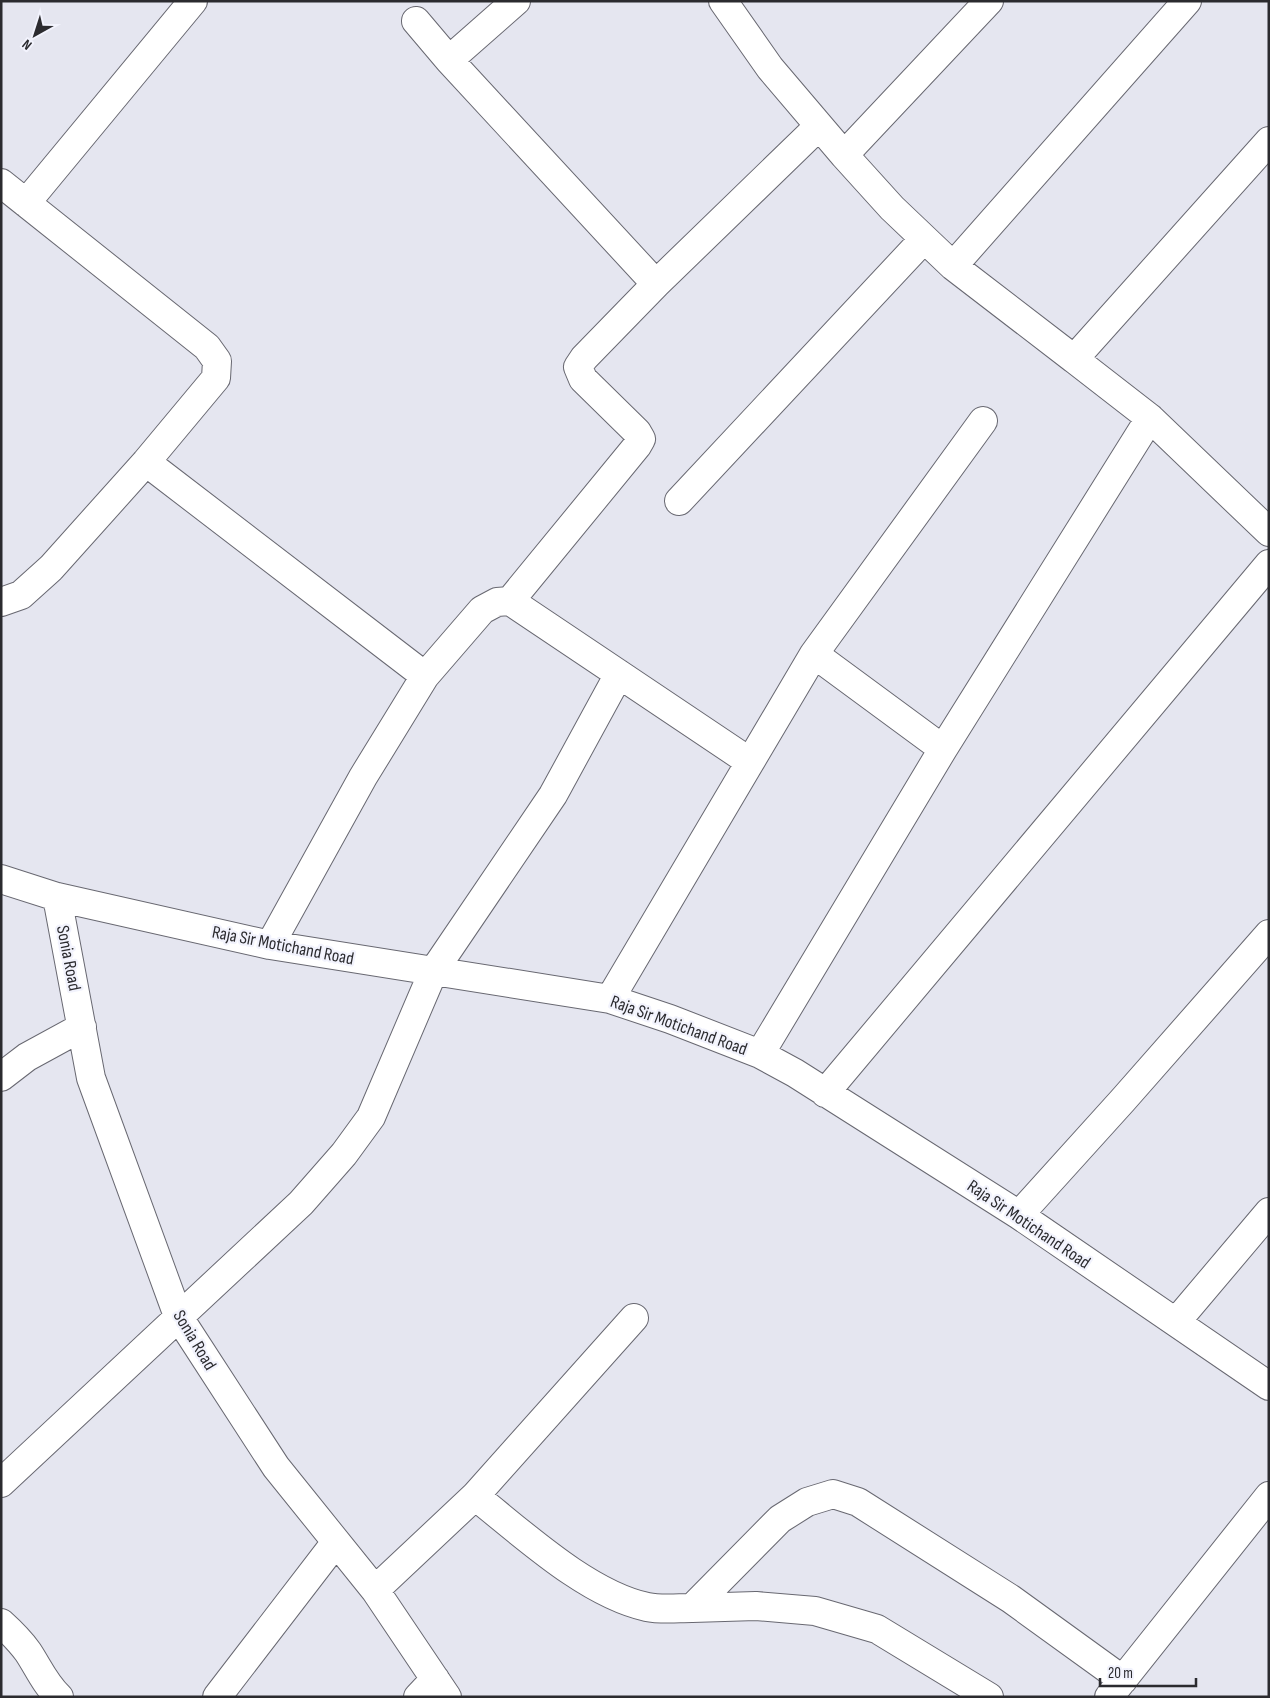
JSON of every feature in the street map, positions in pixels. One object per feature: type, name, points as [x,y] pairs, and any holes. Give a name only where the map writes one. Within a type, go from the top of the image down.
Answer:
[{"type":"street","points":[[26,203],[193,1]]},
{"type":"street","points":[[448,60],[516,1]]},
{"type":"street","points":[[723,1],[770,68],[844,156],[892,208],[953,266],[1150,418],[1269,532]]},
{"type":"street","points":[[844,156],[989,1]]},
{"type":"street","points":[[953,266],[1187,1]]},
{"type":"street","points":[[416,21],[448,60],[656,284]]},
{"type":"street","points":[[510,601],[641,439],[637,432],[583,378],[578,367],[584,358],[656,284],[819,126]]},
{"type":"street","points":[[1074,359],[1269,142]]},
{"type":"street","points":[[1,183],[207,347],[218,361],[216,378],[146,462],[51,568],[21,595],[1,602]]},
{"type":"street","points":[[680,501],[924,239]]},
{"type":"street","points":[[760,1054],[943,749],[1150,418]]},
{"type":"street","points":[[610,999],[814,654],[983,421]]},
{"type":"street","points":[[146,462],[425,676]]},
{"type":"street","points":[[825,1093],[1269,564]]},
{"type":"street","points":[[270,945],[363,777],[425,676],[482,610],[497,602],[510,601],[750,762]]},
{"type":"street","points":[[814,654],[943,749]]},
{"type":"street","points":[[1,1483],[301,1203],[344,1154],[371,1117],[433,972],[553,796],[619,674]]},
{"type":"street","name":"Raja Sir Motichand Road","points":[[1,879],[57,897],[270,945],[610,999],[670,1019],[760,1054],[795,1073],[1019,1215],[1269,1386]]},
{"type":"street","name":"Sonia Road","points":[[57,897],[91,1078],[178,1316],[276,1468],[375,1590],[433,1691]]},
{"type":"street","points":[[1019,1215],[1269,934]]},
{"type":"street","points":[[1,1077],[27,1057],[82,1028]]},
{"type":"street","points":[[1176,1322],[1269,1212]]},
{"type":"street","points":[[375,1590],[475,1496],[634,1318]]},
{"type":"street","points":[[692,1608],[780,1519],[807,1502],[833,1494],[858,1502],[1011,1598],[1116,1688],[1269,1496]]},
{"type":"street","points":[[475,1496],[569,1570],[612,1596],[648,1607],[756,1606],[815,1612],[877,1629],[989,1697]]},
{"type":"street","points":[[217,1697],[336,1542]]},
{"type":"street","points":[[1,1623],[15,1635],[29,1653],[39,1672],[59,1697]]}]
